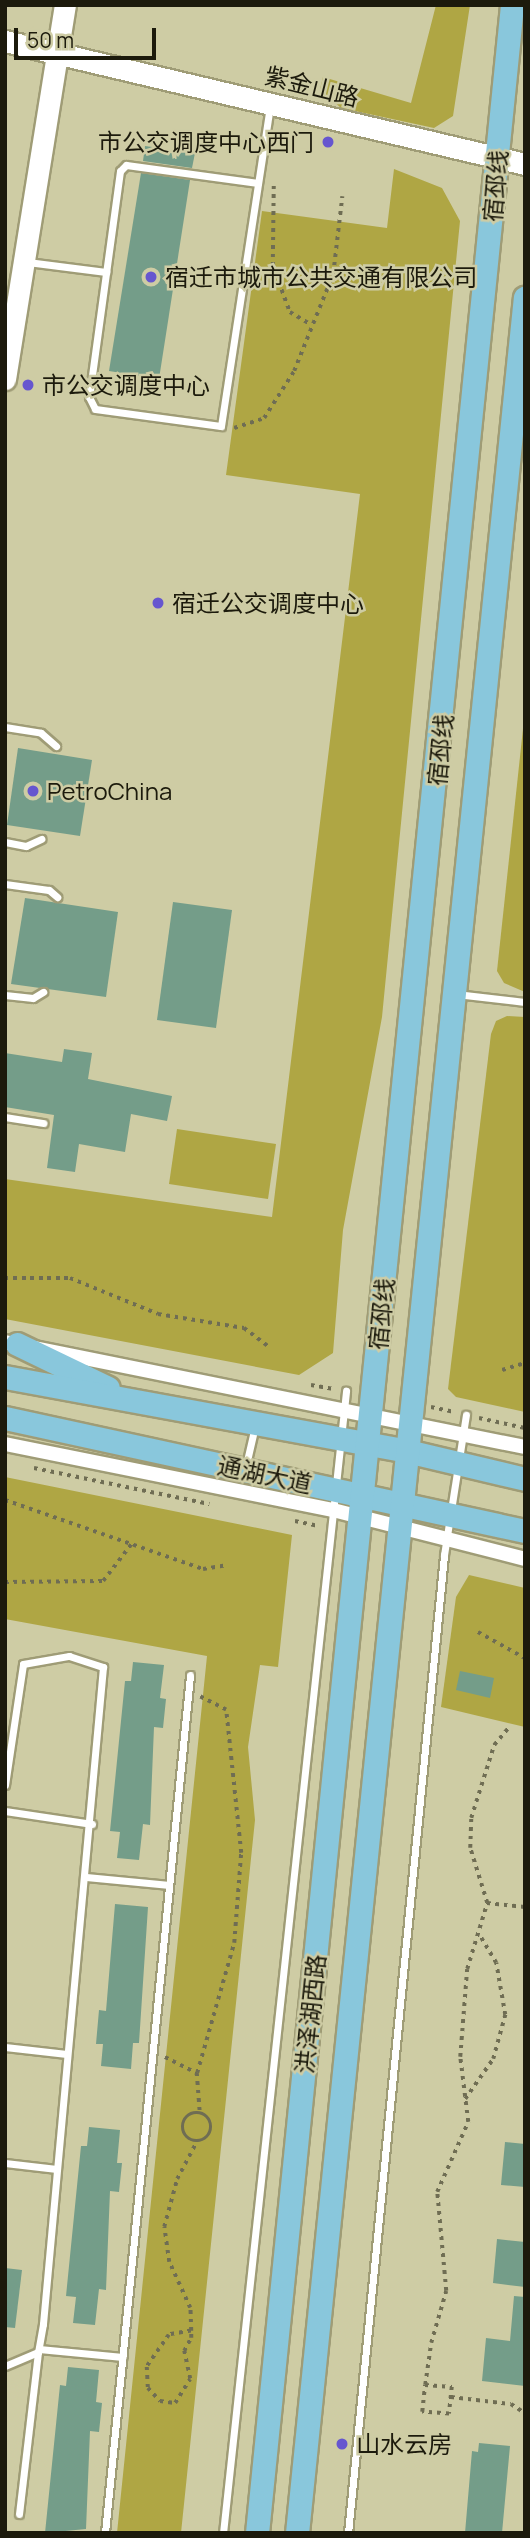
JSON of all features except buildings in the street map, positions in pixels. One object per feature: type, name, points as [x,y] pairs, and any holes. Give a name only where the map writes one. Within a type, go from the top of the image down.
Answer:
[{"type":"main road","name":"宿邳线","points":[[361,1506],[512,5]]},
{"type":"main road","name":"宿邳线","points":[[403,1503],[525,298]]},
{"type":"main road","points":[[11,1343],[136,1401]]},
{"type":"main road","name":"通湖大道","points":[[5,1377],[367,1443],[525,1479]]},
{"type":"main road","name":"通湖大道","points":[[5,1418],[246,1470],[361,1506],[403,1503],[525,1531]]},
{"type":"main road","name":"洪泽湖西路","points":[[298,2533],[403,1503]]},
{"type":"main road","name":"洪泽湖西路","points":[[257,2533],[361,1506]]},
{"type":"street","points":[[5,379],[65,5]]},
{"type":"street","name":"紫金山路","points":[[5,41],[525,164]]},
{"type":"street","points":[[11,1343],[344,1407],[525,1447]]},
{"type":"street","points":[[5,1444],[334,1499]]},
{"type":"street","points":[[361,1506],[400,1527],[525,1559]]},
{"type":"street","points":[[302,2492],[307,2533]]},
{"type":"street","points":[[251,2533],[261,2497]]},
{"type":"lane","points":[[258,183],[126,165],[120,171],[89,397],[96,410],[221,426],[258,183],[270,103]]},
{"type":"lane","points":[[24,262],[106,272]]},
{"type":"lane","points":[[5,727],[41,733],[56,746]]},
{"type":"lane","points":[[5,842],[26,846],[41,839]]},
{"type":"lane","points":[[5,884],[49,890],[57,897]]},
{"type":"lane","points":[[5,995],[33,998],[43,992]]},
{"type":"lane","points":[[454,994],[525,1002]]},
{"type":"lane","points":[[5,1117],[44,1123]]},
{"type":"lane","points":[[223,2533],[346,1391]]},
{"type":"lane","points":[[348,2533],[447,1539],[466,1415]]},
{"type":"lane","points":[[246,1470],[255,1423]]},
{"type":"lane","points":[[5,1785],[23,1664],[47,1656],[96,1662],[106,1677],[57,2169],[19,2514]]},
{"type":"lane","points":[[105,2533],[190,1675]]},
{"type":"lane","points":[[5,1811],[92,1824]]},
{"type":"lane","points":[[87,1877],[169,1885]]},
{"type":"lane","points":[[5,2047],[67,2054]]},
{"type":"lane","points":[[5,2163],[57,2169]]},
{"type":"lane","points":[[5,2366],[38,2350],[123,2357]]},
{"type":"path","points":[[274,186],[273,266],[290,312],[310,324]]},
{"type":"path","points":[[221,426],[254,426],[264,418],[295,371],[310,324],[333,274],[342,197]]},
{"type":"path","points":[[5,1278],[70,1278],[158,1314],[244,1328],[270,1347]]},
{"type":"path","points":[[502,1370],[525,1363]]},
{"type":"path","points":[[29,1467],[214,1505]]},
{"type":"path","points":[[5,1500],[132,1542],[203,1569],[228,1564]]},
{"type":"path","points":[[280,1518],[330,1529]]},
{"type":"path","points":[[5,1582],[103,1581],[132,1542]]},
{"type":"path","points":[[478,1632],[525,1658]]},
{"type":"path","points":[[188,1694],[218,1700],[226,1710],[240,1842],[234,1943],[197,2073],[200,2113],[211,2126],[197,2141],[177,2179],[164,2227],[169,2262],[190,2308],[191,2331],[184,2351],[191,2373],[186,2390],[175,2403],[160,2401],[148,2388],[147,2367],[169,2335],[191,2331]]},
{"type":"path","points":[[425,2385],[452,2387],[449,2414],[422,2412],[425,2385],[446,2291],[437,2192],[449,2154],[466,2137],[461,2015],[467,1969],[480,1936],[487,1903],[470,1849],[471,1818],[494,1745],[510,1726]]},
{"type":"path","points":[[487,1903],[525,1907]]},
{"type":"path","points":[[465,2099],[494,2060],[505,2015],[496,1962],[480,1936]]},
{"type":"path","points":[[152,2054],[178,2060],[197,2073]]},
{"type":"path","points":[[197,2141],[184,2126],[200,2113]]},
{"type":"path","points":[[451,2397],[511,2404],[525,2413]]},
{"type":"shaded area","points":[[436,5],[470,5],[453,116],[434,128],[341,108],[320,89],[323,77],[411,103]]},
{"type":"shaded area","points":[[394,169],[442,188],[460,221],[382,1017],[343,1230],[333,1353],[299,1375],[5,1319],[5,1179],[272,1217],[360,494],[226,475],[262,211],[387,228]]},
{"type":"shaded area","points":[[525,710],[525,992],[504,983],[497,971]]},
{"type":"shaded area","points":[[507,1016],[525,1017],[525,1412],[456,1397],[448,1389],[491,1034],[496,1021]]},
{"type":"shaded area","points":[[177,1129],[276,1144],[268,1199],[169,1184]]},
{"type":"shaded area","points":[[5,1477],[292,1535],[278,1667],[260,1665],[248,1747],[255,1820],[181,2533],[117,2533],[207,1656],[5,1619]]},
{"type":"shaded area","points":[[469,1575],[525,1588],[525,1727],[441,1707],[456,1597]]},
{"type":"place","name":"市公交调度中心西门","points":[[328,142]]},
{"type":"place","name":"宿迁市城市公共交通有限公司","points":[[151,277]]},
{"type":"place","name":"市公交调度中心","points":[[28,385]]},
{"type":"place","name":"宿迁公交调度中心","points":[[158,603]]},
{"type":"place","name":"PetroChina","points":[[33,791]]},
{"type":"place","name":"山水云房","points":[[342,2444]]}]
